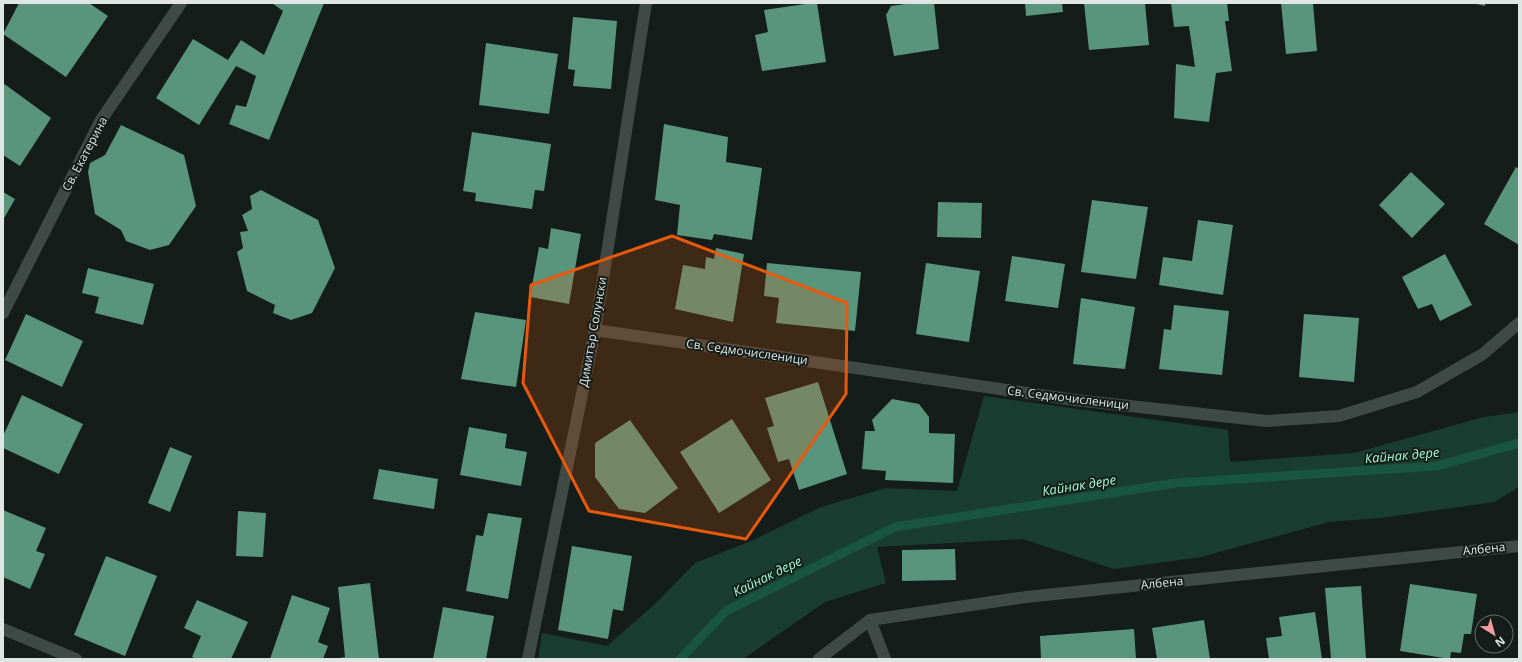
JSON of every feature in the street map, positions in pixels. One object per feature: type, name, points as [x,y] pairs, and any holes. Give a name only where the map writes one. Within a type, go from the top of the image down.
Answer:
[{"type":"street","name":"Св. Екатерина","points":[[3,313],[101,120],[181,3]]},
{"type":"street","name":"Димитър Солунски","points":[[528,659],[595,330],[646,3]]},
{"type":"street","name":"Св. Седмочисленици","points":[[595,330],[1075,400],[1267,421],[1339,416],[1417,392],[1483,354],[1519,323]]},
{"type":"street","name":"Албена","points":[[818,659],[870,620],[1026,597],[1519,546]]},
{"type":"street","points":[[870,620],[885,659]]},
{"type":"street","points":[[3,629],[76,659]]},
{"type":"highlighted area","points":[[672,236],[847,303],[846,394],[746,539],[589,511],[523,383],[531,285]]},
{"type":"green space","points":[[984,396],[1228,430],[1230,462],[1354,453],[1484,417],[1519,412],[1519,487],[1494,502],[1381,518],[1329,522],[1201,557],[1114,569],[1023,539],[877,547],[886,583],[825,602],[743,659],[538,659],[542,633],[607,646],[656,603],[695,563],[751,541],[821,507],[886,488],[957,491]]},
{"type":"building","points":[[19,3],[89,3],[108,16],[66,77],[3,34]]},
{"type":"building","points":[[272,3],[324,3],[269,140],[229,124],[236,105],[246,107],[256,76],[236,66],[199,125],[156,98],[193,39],[228,60],[241,40],[264,55],[283,11]]},
{"type":"building","points":[[817,3],[826,62],[762,71],[755,35],[768,32],[764,10]]},
{"type":"building","points":[[913,3],[934,3],[939,49],[894,56],[886,15],[891,6]]},
{"type":"building","points":[[1025,3],[1062,3],[1063,12],[1026,16]]},
{"type":"building","points":[[1084,3],[1145,3],[1149,45],[1089,50]]},
{"type":"building","points":[[1171,3],[1227,3],[1229,21],[1225,21],[1232,71],[1216,73],[1209,122],[1174,118],[1176,64],[1195,67],[1189,26],[1174,27]]},
{"type":"building","points":[[1281,3],[1313,3],[1317,51],[1286,54]]},
{"type":"building","points":[[1473,3],[1485,3],[1485,6]]},
{"type":"building","points":[[573,17],[617,21],[611,89],[573,86],[575,70],[568,69]]},
{"type":"building","points":[[486,43],[558,54],[549,114],[479,105]]},
{"type":"building","points":[[3,83],[51,118],[20,166],[3,155]]},
{"type":"building","points":[[664,124],[728,137],[726,162],[762,168],[752,240],[714,234],[712,240],[677,235],[680,205],[655,200]]},
{"type":"building","points":[[121,125],[184,155],[196,206],[169,245],[150,250],[126,241],[121,230],[95,214],[88,172],[90,163],[105,155]]},
{"type":"building","points":[[472,132],[551,144],[544,191],[535,190],[532,209],[475,201],[476,193],[463,191]]},
{"type":"building","points":[[1516,167],[1519,169],[1519,245],[1484,224]]},
{"type":"building","points":[[1411,172],[1445,204],[1412,238],[1379,205]]},
{"type":"building","points":[[261,190],[318,220],[335,268],[312,313],[291,320],[273,313],[275,305],[247,291],[237,252],[243,248],[240,232],[248,231],[242,215],[252,209],[250,196]]},
{"type":"building","points":[[3,192],[15,199],[3,220]]},
{"type":"building","points":[[1092,200],[1148,207],[1136,279],[1081,272]]},
{"type":"building","points":[[938,202],[982,203],[981,238],[937,237]]},
{"type":"building","points":[[1198,220],[1233,225],[1223,295],[1159,285],[1163,257],[1192,261]]},
{"type":"building","points":[[551,228],[581,234],[569,304],[530,297],[539,247],[548,249]]},
{"type":"building","points":[[716,248],[744,254],[733,322],[675,309],[683,265],[705,269],[706,257],[714,259]]},
{"type":"building","points":[[1445,254],[1472,305],[1440,321],[1432,304],[1418,309],[1402,277]]},
{"type":"building","points":[[1012,256],[1065,264],[1058,308],[1005,301]]},
{"type":"building","points":[[767,263],[861,272],[855,331],[776,323],[779,298],[764,296]]},
{"type":"building","points":[[926,263],[980,271],[969,342],[916,334]]},
{"type":"building","points":[[88,268],[154,284],[143,325],[95,313],[99,297],[82,293]]},
{"type":"building","points":[[1081,298],[1135,307],[1125,369],[1073,364]]},
{"type":"building","points":[[1174,305],[1229,311],[1222,375],[1159,369],[1164,329],[1171,330]]},
{"type":"building","points":[[475,312],[526,320],[516,387],[461,379]]},
{"type":"building","points":[[26,314],[83,341],[62,387],[5,360]]},
{"type":"building","points":[[1304,314],[1359,318],[1354,382],[1299,377]]},
{"type":"building","points":[[818,382],[847,474],[799,490],[789,459],[778,462],[767,428],[774,426],[765,398]]},
{"type":"building","points":[[22,395],[83,424],[59,474],[3,448],[3,436]]},
{"type":"building","points":[[892,399],[919,404],[929,417],[929,433],[955,434],[953,483],[885,480],[886,471],[862,469],[865,431],[875,431],[872,420]]},
{"type":"building","points":[[732,419],[771,480],[719,513],[680,452]]},
{"type":"building","points":[[630,420],[678,488],[645,513],[619,509],[595,477],[595,443]]},
{"type":"building","points":[[469,427],[507,434],[505,448],[527,452],[521,486],[460,475]]},
{"type":"building","points":[[170,447],[192,456],[170,512],[148,503]]},
{"type":"building","points":[[379,469],[438,479],[434,509],[373,499]]},
{"type":"building","points":[[3,510],[46,528],[36,551],[45,554],[30,589],[3,577]]},
{"type":"building","points":[[238,511],[266,513],[263,557],[236,556]]},
{"type":"building","points":[[488,513],[522,518],[508,599],[466,591],[476,535],[483,536]]},
{"type":"building","points":[[572,546],[632,556],[623,611],[613,609],[608,639],[558,630]]},
{"type":"building","points":[[955,549],[956,580],[902,581],[902,550]]},
{"type":"building","points":[[106,556],[157,576],[125,656],[74,635]]},
{"type":"building","points":[[370,583],[379,659],[335,659],[345,657],[338,587]]},
{"type":"building","points":[[1410,584],[1477,594],[1471,634],[1464,634],[1461,653],[1451,652],[1450,659],[1400,651]]},
{"type":"building","points":[[1361,586],[1366,659],[1331,659],[1325,588]]},
{"type":"building","points":[[292,595],[330,608],[318,642],[328,646],[323,659],[270,659]]},
{"type":"building","points":[[197,600],[248,622],[231,659],[197,659],[192,657],[201,636],[184,628]]},
{"type":"building","points":[[443,607],[494,616],[486,659],[433,659]]},
{"type":"building","points":[[1315,612],[1322,659],[1269,659],[1266,638],[1282,636],[1279,617]]},
{"type":"building","points":[[1204,620],[1210,659],[1157,659],[1152,628]]},
{"type":"building","points":[[1134,629],[1136,659],[1041,659],[1040,636]]},
{"type":"waterway","name":"Кайнак дере","points":[[680,659],[726,611],[895,527],[1175,483],[1437,466],[1519,443]]}]
